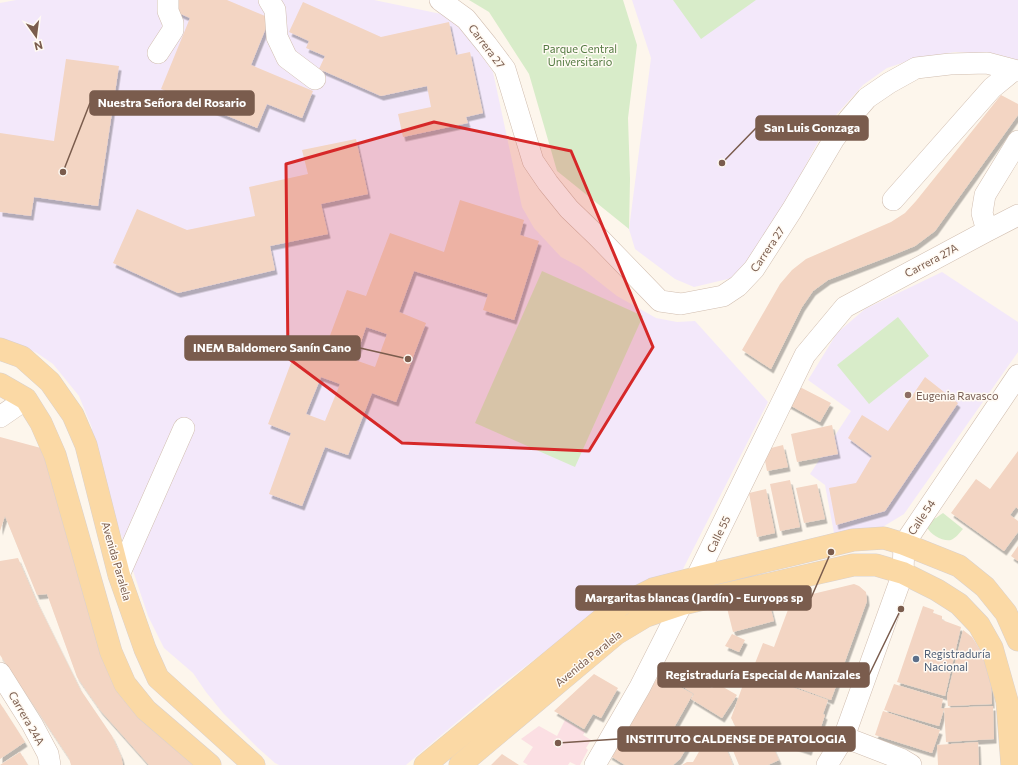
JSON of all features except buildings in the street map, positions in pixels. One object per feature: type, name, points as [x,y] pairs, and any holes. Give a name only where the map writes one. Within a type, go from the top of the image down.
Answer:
[{"type":"main road","name":"Avenida Paralela","points":[[0,349],[22,357],[50,382],[73,415],[86,446],[119,575],[145,650],[158,678],[254,765]]},
{"type":"main road","points":[[0,384],[26,400],[41,423],[55,455],[111,652],[125,684],[146,710],[210,765]]},
{"type":"main road","name":"Avenida Paralela","points":[[425,765],[621,605],[654,590],[696,578],[853,540],[884,538],[904,544],[959,566],[985,587],[1006,613],[1018,640]]},
{"type":"main road","name":"Avenida Paralela","points":[[460,765],[616,634],[646,616],[682,604],[852,565],[876,565],[903,572],[937,590],[959,604],[979,625],[992,648],[1007,701],[1012,765]]},
{"type":"street","points":[[158,53],[173,30],[173,23],[168,11],[168,0]]},
{"type":"street","points":[[269,0],[275,10],[277,36],[288,58],[315,79]]},
{"type":"street","name":"Carrera 27","points":[[440,0],[466,19],[488,44],[505,69],[533,161],[548,183],[570,209],[660,301],[681,304],[724,296],[738,286],[754,269],[792,210],[834,139],[848,119],[867,98],[889,83],[916,68],[950,64],[987,63],[1016,70]]},
{"type":"street","points":[[893,200],[992,88],[1016,70]]},
{"type":"street","points":[[987,231],[982,213],[985,195],[1018,141]]},
{"type":"street","name":"Carrera 27A","points":[[846,307],[1018,215]]},
{"type":"street","name":"Calle 55","points":[[595,765],[640,688],[696,578],[805,355],[846,307]]},
{"type":"street","name":"Calle 54","points":[[826,764],[844,737],[903,572],[904,544],[1018,375]]},
{"type":"street","points":[[0,417],[26,400]]},
{"type":"street","points":[[119,575],[184,428]]},
{"type":"street","name":"Carrera 24A","points":[[0,673],[32,724],[48,754],[50,765]]},
{"type":"street","points":[[844,737],[901,759],[911,765]]},
{"type":"highlighted area","points":[[434,122],[571,151],[653,347],[589,451],[402,443],[288,358],[286,164]]},
{"type":"shaded area","points":[[16,0],[374,0],[446,15],[466,33],[493,72],[522,207],[534,228],[561,257],[580,267],[617,296],[656,318],[677,322],[695,321],[768,402],[683,569],[648,582],[590,617],[496,689],[406,765],[279,765],[275,763],[223,713],[193,673],[164,648],[148,616],[93,450],[92,428],[79,396],[53,364],[37,353],[23,346],[0,341],[0,3]]},
{"type":"shaded area","points":[[632,0],[1018,0],[1018,60],[996,54],[955,52],[917,58],[887,68],[863,85],[827,125],[786,202],[750,262],[732,278],[694,287],[675,279],[635,249],[629,229],[651,58]]},
{"type":"shaded area","name":"Eugenia Ravasco","points":[[942,272],[1018,322],[1018,352],[904,514],[881,528],[834,533],[825,485],[810,474],[851,411],[808,380],[837,333],[865,309]]},
{"type":"shaded area","points":[[565,720],[585,732],[583,735],[591,740],[586,748],[588,750],[580,765],[570,762],[568,765],[528,765],[523,762],[533,747],[521,739],[539,726],[557,736]]},
{"type":"green space","name":"Parque Central Universitario","points":[[469,0],[623,0],[637,45],[628,118],[630,179],[629,229],[557,171],[529,74],[489,12]]},
{"type":"green space","points":[[673,0],[756,0],[701,39]]},
{"type":"green space","points":[[542,271],[643,316],[575,467],[475,423]]},
{"type":"green space","points":[[898,317],[929,356],[869,404],[837,365]]},
{"type":"green space","points":[[943,513],[963,529],[951,540],[945,540],[938,537],[931,533],[927,527],[927,521],[936,518]]},
{"type":"place","name":"San Luis Gonzaga","points":[[722,163]]},
{"type":"place","name":"Nuestra Señora del Rosario","points":[[63,172]]},
{"type":"place","name":"INEM Baldomero Sanín Cano","points":[[408,359]]},
{"type":"place","name":"Eugenia Ravasco","points":[[908,395]]},
{"type":"place","name":"Margaritas blancas (Jardín) - Euryops sp","points":[[831,552]]},
{"type":"place","name":"Registraduría Especial de Manizales","points":[[901,609]]},
{"type":"place","name":"Registraduría Nacional","points":[[916,659]]},
{"type":"place","name":"INSTITUTO CALDENSE DE PATOLOGIA","points":[[558,743]]}]
